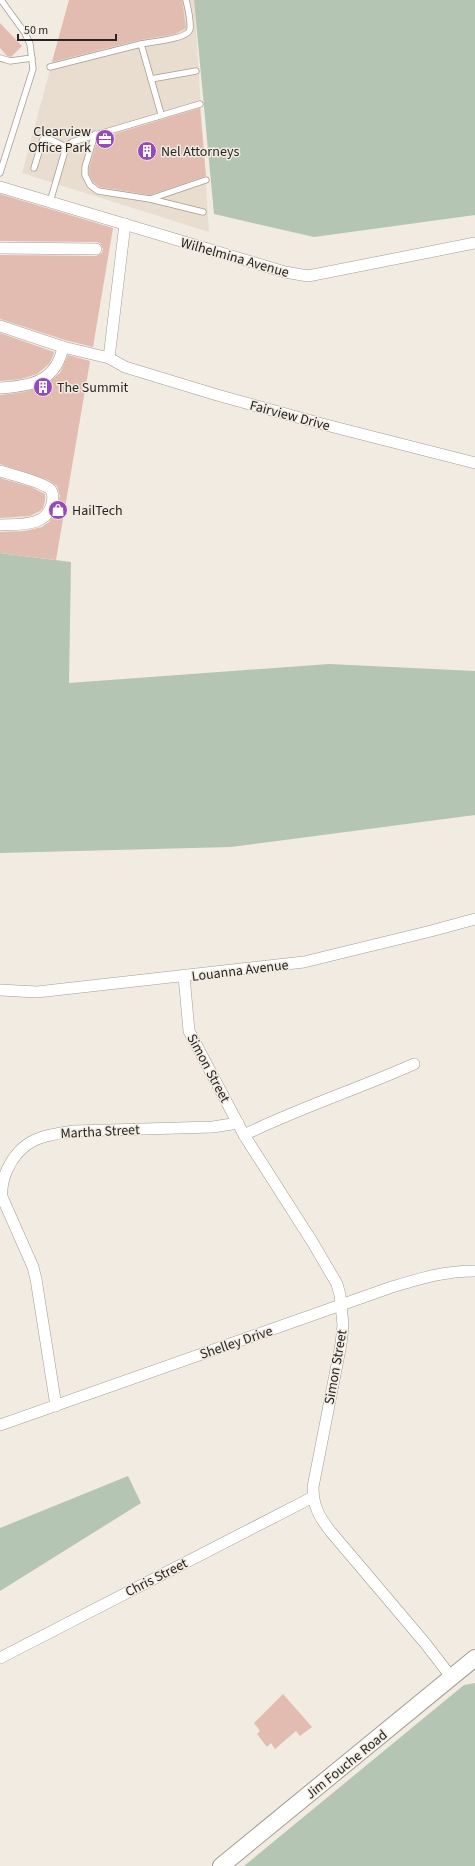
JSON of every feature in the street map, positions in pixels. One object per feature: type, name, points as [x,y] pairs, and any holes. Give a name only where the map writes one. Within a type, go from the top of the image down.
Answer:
[{"type":"street","name":"Wilhelmina Avenue","points":[[0,187],[285,272],[308,276],[475,243]]},
{"type":"street","points":[[109,358],[125,224]]},
{"type":"street","points":[[0,248],[96,249]]},
{"type":"street","name":"Fairview Drive","points":[[0,326],[63,347],[109,358],[125,367],[217,395],[326,425],[475,463]]},
{"type":"street","points":[[0,388],[37,383],[54,368],[59,360],[63,347]]},
{"type":"street","points":[[0,471],[41,485],[50,490],[53,494],[53,503],[49,514],[43,520],[26,524],[0,525]]},
{"type":"street","name":"Louanna Avenue","points":[[0,990],[37,992],[304,962],[475,919]]},
{"type":"street","name":"Simon Street","points":[[184,976],[189,1031],[244,1135],[313,1243],[337,1284],[341,1306],[341,1344],[315,1474],[313,1497],[320,1519],[425,1643],[452,1678]]},
{"type":"street","points":[[244,1135],[277,1119],[370,1083],[414,1064]]},
{"type":"street","name":"Martha Street","points":[[56,1406],[36,1279],[33,1268],[2,1197],[4,1178],[11,1162],[21,1147],[28,1143],[55,1134],[74,1131],[212,1127],[238,1123]]},
{"type":"street","name":"Shelley Drive","points":[[0,1426],[435,1274],[454,1271],[475,1271]]},
{"type":"street","name":"Chris Street","points":[[0,1658],[313,1497]]},
{"type":"street","name":"Jim Fouche Road","points":[[221,1866],[474,1660]]},
{"type":"lane","points":[[0,173],[33,69],[30,44],[25,33],[1,0]]},
{"type":"lane","points":[[50,67],[140,44],[181,37],[188,34],[190,29],[186,0]]},
{"type":"lane","points":[[140,44],[161,114]]},
{"type":"lane","points":[[0,58],[10,61],[32,58]]},
{"type":"lane","points":[[151,79],[196,71]]},
{"type":"lane","points":[[50,202],[66,147],[72,142],[161,114],[200,104]]},
{"type":"lane","points":[[95,134],[84,167],[85,175],[90,185],[98,191],[150,199],[203,212]]},
{"type":"lane","points":[[34,168],[43,139],[45,137],[66,147]]},
{"type":"lane","points":[[150,199],[206,180]]},
{"type":"shaded area","name":"Clearview Office Park","points":[[69,0],[194,0],[209,232],[22,173]]},
{"type":"green space","points":[[194,0],[475,0],[475,215],[314,237],[214,214]]},
{"type":"green space","points":[[0,553],[71,562],[69,683],[329,664],[475,671],[475,815],[231,847],[0,853]]},
{"type":"green space","points":[[128,1476],[141,1503],[0,1591],[0,1528]]},
{"type":"green space","points":[[475,1683],[475,1866],[244,1866],[464,1685]]},
{"type":"building","points":[[69,0],[182,0],[186,28],[175,34],[140,40],[52,62]]},
{"type":"building","points":[[0,23],[22,46],[11,57],[7,56],[0,48]]},
{"type":"building","name":"Nel Attorneys","points":[[200,108],[206,176],[150,195],[100,187],[93,182],[89,174],[89,168],[98,139]]},
{"type":"building","points":[[0,194],[113,228],[93,347],[65,340],[0,319],[0,255],[96,256],[102,253],[103,249],[100,243],[96,242],[0,241]]},
{"type":"building","points":[[0,333],[54,352],[49,364],[37,374],[21,379],[0,381]]},
{"type":"building","points":[[68,355],[90,361],[56,560],[0,553],[0,532],[25,531],[42,527],[49,522],[55,514],[60,496],[57,486],[48,480],[0,464],[0,395],[24,392],[44,386],[60,373]]},
{"type":"building","points":[[0,478],[31,487],[45,494],[43,508],[30,516],[0,518]]},
{"type":"building","points":[[283,1694],[312,1727],[300,1736],[296,1731],[275,1749],[271,1743],[267,1747],[257,1734],[260,1731],[254,1723]]},
{"type":"place","name":"Clearview Office Park","points":[[105,139]]},
{"type":"place","name":"Nel Attorneys","points":[[147,151]]},
{"type":"place","name":"The Summit","points":[[43,387]]},
{"type":"place","name":"HailTech","points":[[58,510]]}]
